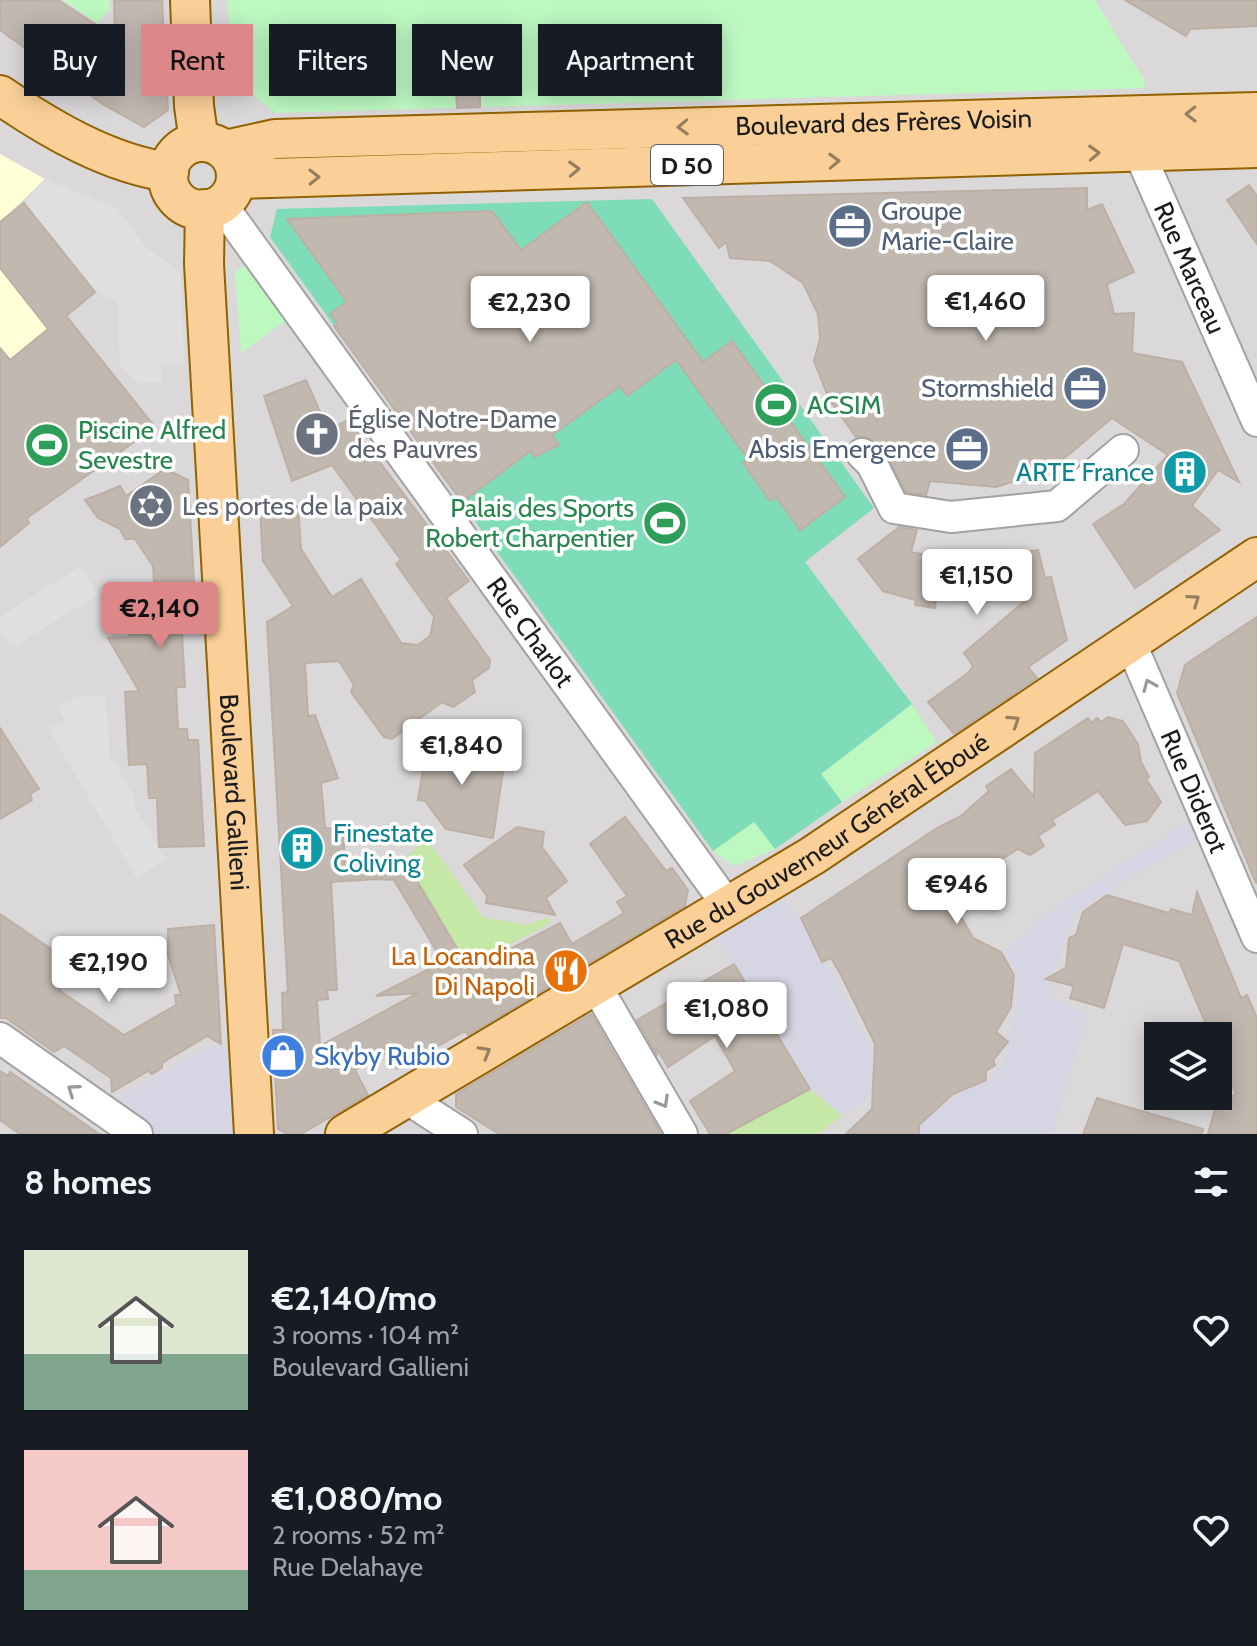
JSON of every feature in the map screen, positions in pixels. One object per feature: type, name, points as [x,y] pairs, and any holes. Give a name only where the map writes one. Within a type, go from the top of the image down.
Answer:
[{"type":"main road","name":"Boulevard Gallieni","points":[[190,0],[194,106],[217,177],[204,264],[254,1134]]},
{"type":"main road","points":[[0,95],[104,154],[144,169],[169,172]]},
{"type":"main road","name":"Boulevard des Frères Voisin","points":[[217,177],[275,139],[1257,112]]},
{"type":"main road","name":"Boulevard des Frères Voisin","points":[[217,177],[1257,148]]},
{"type":"main road","points":[[175,154],[217,177],[186,206],[172,192],[169,172],[175,154]]},
{"type":"main road","name":"Rue du Gouverneur Général Éboué","points":[[345,1134],[812,856],[1257,557]]},
{"type":"street","name":"Rue Marceau","points":[[1125,115],[1137,152],[1257,421]]},
{"type":"street","name":"Rue Charlot","points":[[217,177],[728,906]]},
{"type":"street","points":[[862,454],[872,464],[894,508],[951,517],[1057,506],[1123,450]]},
{"type":"street","name":"Rue Diderot","points":[[1131,644],[1257,937]]},
{"type":"street","points":[[596,986],[682,1134]]},
{"type":"street","points":[[0,1038],[137,1134]]},
{"type":"street","points":[[406,1098],[462,1134]]},
{"type":"shaded area","points":[[0,0],[1257,0],[1257,1134],[0,1134]]},
{"type":"shaded area","points":[[0,154],[45,179],[0,222]]},
{"type":"shaded area","points":[[45,179],[117,208],[145,246],[181,273],[184,364],[161,366],[162,382],[138,383],[120,367],[117,302],[95,292],[24,203]]},
{"type":"shaded area","points":[[0,268],[48,329],[10,359],[0,348]]},
{"type":"shaded area","points":[[80,566],[99,594],[12,648],[0,632],[0,617]]},
{"type":"shaded area","points":[[106,695],[110,759],[119,764],[120,775],[135,797],[135,808],[166,859],[136,878],[48,728],[65,721],[57,707],[77,697]]},
{"type":"shaded area","points":[[1203,812],[1212,831],[1074,914],[1049,990],[1055,999],[1087,1015],[1052,1134],[918,1134],[920,1126],[954,1096],[988,1080],[1004,1063],[1016,1005],[1018,974],[1004,950],[1031,933],[1033,922]]},
{"type":"shaded area","points":[[765,886],[801,918],[875,1053],[873,1094],[842,1115],[810,1089],[734,964],[702,922]]},
{"type":"shaded area","points":[[250,1045],[254,1134],[137,1134],[112,1117],[125,1094],[208,1047]]},
{"type":"green space","points":[[63,0],[109,0],[110,9],[97,23]]},
{"type":"green space","points":[[228,0],[1095,0],[1144,80],[1145,88],[276,113],[253,95],[253,24],[229,24]]},
{"type":"green space","name":"Palais des Sports Robert Charpentier","points":[[652,199],[874,508],[805,562],[912,704],[821,774],[842,802],[775,849],[754,822],[713,851],[270,237],[277,209]]},
{"type":"green space","points":[[250,263],[287,320],[241,353],[235,272]]},
{"type":"green space","points":[[912,704],[937,742],[842,802],[821,774]]},
{"type":"green space","points":[[754,821],[775,849],[734,866],[713,851]]},
{"type":"green space","points":[[427,839],[483,917],[527,925],[549,917],[551,923],[468,965],[404,859]]},
{"type":"green space","points":[[810,1089],[842,1115],[818,1134],[726,1134]]},
{"type":"building","points":[[0,0],[58,0],[95,24],[24,24],[24,47],[0,30]]},
{"type":"building","points":[[114,0],[162,0],[163,24],[141,24],[141,96],[167,96],[168,110],[144,127],[92,96],[125,96],[125,24],[115,24]]},
{"type":"building","points":[[1125,0],[1257,0],[1257,26],[1190,29],[1186,36]]},
{"type":"building","points":[[456,96],[480,96],[480,107],[457,108]]},
{"type":"building","points":[[1249,185],[1257,196],[1257,244],[1227,200]]},
{"type":"building","points":[[1087,188],[1087,210],[1102,204],[1134,272],[1107,284],[1114,314],[1134,313],[1132,353],[1182,362],[1239,482],[1218,470],[1192,506],[1220,530],[1135,588],[1093,524],[1124,504],[1168,455],[1112,418],[1066,457],[1028,477],[996,487],[930,481],[926,495],[906,492],[885,452],[867,437],[856,437],[829,399],[814,361],[820,339],[818,314],[803,283],[770,261],[730,258],[726,242],[719,248],[683,198]]},
{"type":"building","name":"Palais des Sports Robert Charpentier","points":[[587,202],[703,362],[732,341],[845,497],[800,530],[776,497],[770,501],[743,463],[748,459],[676,360],[627,396],[620,386],[552,435],[559,445],[534,457],[530,451],[462,502],[334,326],[338,324],[330,314],[347,302],[287,219],[492,211],[521,250]]},
{"type":"building","points":[[24,203],[95,292],[66,316],[155,427],[27,518],[29,523],[0,547],[0,348],[10,360],[48,329],[0,268],[0,222]]},
{"type":"building","points":[[306,380],[328,430],[348,420],[469,581],[446,598],[490,660],[489,668],[472,680],[475,692],[453,707],[442,702],[392,739],[384,737],[351,692],[354,685],[339,661],[305,663],[308,716],[315,715],[338,778],[321,783],[325,828],[343,829],[345,863],[404,859],[470,970],[560,923],[572,944],[624,913],[617,902],[627,896],[590,844],[625,817],[666,871],[672,868],[688,890],[685,906],[468,1035],[465,1031],[397,1069],[388,1052],[355,1070],[368,1095],[301,1134],[287,1134],[278,1129],[273,1030],[283,1030],[282,993],[288,992],[267,622],[293,606],[263,561],[260,509],[298,506],[301,549],[332,597],[361,579],[401,643],[418,645],[430,636],[434,617],[396,564],[401,560],[332,465],[292,481],[264,396]],"holes":[[[394,880],[443,962],[376,996],[418,993],[320,1046],[317,1000],[328,999],[327,990],[337,990],[331,882]]]},
{"type":"building","points":[[165,469],[188,480],[197,632],[182,633],[185,687],[176,687],[178,729],[187,729],[188,740],[198,740],[204,846],[159,847],[157,798],[149,798],[147,764],[129,765],[125,692],[139,691],[108,638],[130,637],[124,607],[155,597],[153,566],[135,539],[125,539],[120,529],[98,518],[85,500],[120,486],[126,496]]},
{"type":"building","points":[[899,527],[917,530],[911,552],[937,557],[989,559],[1038,550],[1045,578],[1051,577],[1067,640],[1028,667],[1037,678],[954,734],[928,702],[968,673],[973,666],[964,653],[1026,600],[936,599],[935,608],[915,605],[916,600],[883,591],[858,559]]},
{"type":"building","points":[[1257,617],[1256,883],[1177,693],[1185,665]]},
{"type":"building","points":[[1108,717],[1123,721],[1138,744],[1141,762],[1149,777],[1146,779],[1161,802],[1147,821],[1125,825],[1098,791],[1052,820],[1055,825],[1038,836],[1044,846],[1030,855],[1018,849],[947,892],[973,938],[1001,952],[1014,975],[1011,1007],[996,1032],[1008,1042],[993,1060],[995,1065],[986,1071],[986,1080],[953,1094],[919,1125],[919,1134],[846,1134],[872,1109],[875,1044],[831,958],[822,962],[801,918],[937,828],[961,816],[989,791],[986,786],[1011,769],[1034,797],[1035,753],[1088,718],[1091,723],[1097,718],[1101,722]]},
{"type":"building","points":[[0,728],[39,789],[30,794],[32,800],[0,819]]},
{"type":"building","points":[[465,730],[494,770],[503,771],[493,838],[446,829],[425,801],[418,800],[426,752],[433,753]]},
{"type":"building","points":[[517,827],[544,832],[542,847],[567,881],[546,898],[555,915],[486,903],[487,896],[464,865]]},
{"type":"building","points":[[1197,892],[1241,998],[1247,995],[1257,1018],[1257,1134],[1208,1134],[1215,1110],[1232,1110],[1232,1096],[1236,1094],[1232,1085],[1232,1022],[1205,1022],[1179,961],[1123,944],[1104,1008],[1070,998],[1074,986],[1046,979],[1066,968],[1069,938],[1076,935],[1083,912],[1107,895],[1169,913],[1171,909],[1192,915]]},
{"type":"building","points":[[0,914],[76,966],[59,990],[124,1035],[176,1005],[175,995],[181,995],[165,945],[168,945],[168,929],[214,925],[221,1044],[207,1036],[162,1063],[162,1068],[152,1074],[148,1071],[112,1092],[111,1078],[64,1046],[54,1052],[6,1018],[0,1018]]},
{"type":"building","points":[[734,964],[810,1089],[726,1134],[710,1134],[690,1101],[735,1071],[715,1036],[668,1067],[656,1047],[657,1056],[637,1020]]},
{"type":"building","points":[[591,1014],[661,1134],[499,1134],[456,1107],[456,1094]]},
{"type":"building","points":[[0,1071],[8,1076],[10,1072],[99,1134],[20,1134],[0,1120]]},
{"type":"building","points":[[1097,1098],[1203,1129],[1202,1134],[1083,1134]]},
{"type":"place","name":"Groupe Marie-Claire","points":[[850,226]]},
{"type":"place","name":"Stormshield","points":[[1085,388]]},
{"type":"place","name":"ACSIM","points":[[776,405]]},
{"type":"place","name":"Église Notre-Dame des Pauvres","points":[[317,434]]},
{"type":"place","name":"Piscine Alfred Sevestre","points":[[47,445]]},
{"type":"place","name":"Absis Emergence","points":[[967,449]]},
{"type":"place","name":"ARTE France","points":[[1185,472]]},
{"type":"place","name":"Les portes de la paix","points":[[151,506]]},
{"type":"place","name":"Palais des Sports Robert Charpentier","points":[[665,523]]},
{"type":"place","name":"Finestate Coliving","points":[[302,848]]},
{"type":"place","name":"La Locandina Di Napoli","points":[[566,971]]},
{"type":"place","name":"Skyby Rubio","points":[[283,1056]]}]
